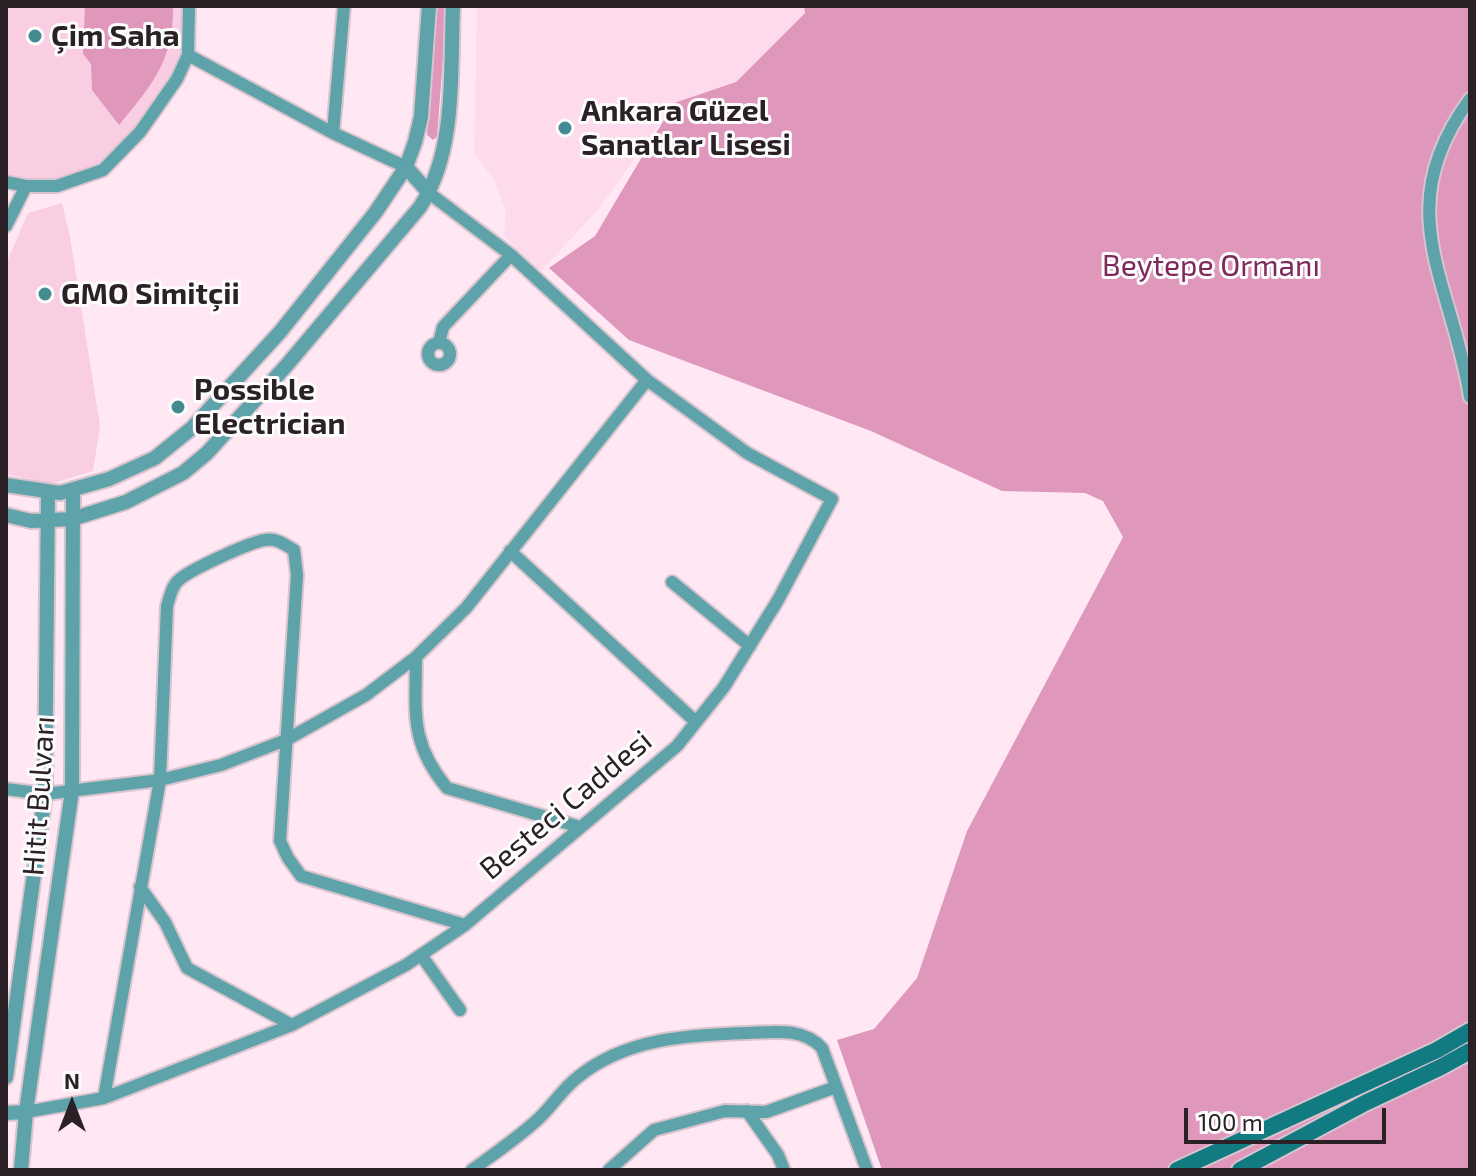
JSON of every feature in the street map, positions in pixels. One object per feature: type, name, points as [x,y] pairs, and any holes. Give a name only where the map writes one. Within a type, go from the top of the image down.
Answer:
[{"type":"main road","points":[[1177,1170],[1437,1050],[1470,1031]]},
{"type":"main road","points":[[1240,1170],[1470,1051]]},
{"type":"street","points":[[6,182],[26,186],[57,186],[103,170],[140,132],[177,79],[188,55],[189,6]]},
{"type":"street","points":[[333,133],[344,6]]},
{"type":"street","points":[[6,485],[48,492],[73,490],[131,470],[155,458],[192,428],[280,332],[375,213],[406,167],[421,117],[429,6]]},
{"type":"street","points":[[6,515],[49,522],[72,519],[147,493],[193,465],[238,420],[343,302],[429,193],[439,168],[446,131],[453,6]]},
{"type":"street","points":[[6,789],[45,794],[72,791],[160,780],[221,765],[286,740],[366,695],[416,657],[466,608],[647,380],[511,255],[429,193],[406,167],[333,133],[188,55]]},
{"type":"street","points":[[1470,99],[1440,148],[1430,188],[1428,225],[1435,264],[1465,361],[1470,397]]},
{"type":"street","points":[[6,226],[26,186]]},
{"type":"street","points":[[439,343],[443,327],[511,255]]},
{"type":"street","name":"Besteci Caddesi","points":[[26,1112],[104,1098],[292,1025],[421,955],[465,925],[677,746],[724,687],[750,646],[832,499],[747,453],[647,380]]},
{"type":"street","name":"Hitit Bulvarı","points":[[21,1170],[26,1112],[72,791],[73,490]]},
{"type":"street","name":"Hitit Bulvarı","points":[[6,1077],[45,794],[48,492]]},
{"type":"street","points":[[104,1098],[160,780],[167,606],[178,580],[196,569],[263,540],[276,540],[294,550],[297,575],[280,841],[301,876],[465,925]]},
{"type":"street","points":[[510,551],[696,722]]},
{"type":"street","points":[[672,582],[750,646]]},
{"type":"street","points":[[416,657],[419,743],[433,771],[447,788],[580,827]]},
{"type":"street","points":[[140,887],[165,922],[187,968],[292,1025]]},
{"type":"street","points":[[421,955],[460,1010]]},
{"type":"street","points":[[472,1170],[537,1120],[577,1077],[610,1056],[650,1041],[706,1034],[772,1032],[803,1034],[822,1048],[867,1170]]},
{"type":"street","points":[[609,1170],[654,1130],[725,1111],[766,1112],[836,1087]]},
{"type":"street","points":[[747,1111],[766,1134],[784,1170]]},
{"type":"street","points":[[6,1113],[26,1112]]},
{"type":"shaded area","points":[[6,6],[189,6],[190,15],[177,79],[103,170],[57,186],[6,182]]},
{"type":"shaded area","name":"Ankara Güzel Sanatlar Lisesi","points":[[477,6],[804,6],[805,13],[736,82],[674,103],[598,210],[540,272],[504,236],[506,212],[495,182],[474,153]]},
{"type":"shaded area","points":[[62,203],[100,426],[93,471],[51,484],[6,474],[6,264],[28,213]]},
{"type":"green space","points":[[85,6],[173,6],[170,42],[159,71],[119,125],[92,90],[91,64],[83,54]]},
{"type":"green space","points":[[436,6],[447,6],[437,137],[433,140],[427,135]]},
{"type":"green space","name":"Beytepe Ormanı","points":[[804,6],[1470,6],[1470,1170],[882,1170],[837,1040],[874,1029],[917,978],[967,831],[1123,537],[1103,501],[1085,493],[1002,491],[871,431],[629,340],[549,268],[595,236],[674,103],[736,82],[805,13]]},
{"type":"place","name":"Çim Saha","points":[[35,36]]},
{"type":"place","name":"Ankara Güzel Sanatlar Lisesi","points":[[565,128]]},
{"type":"place","name":"GMO Simitçii","points":[[45,294]]},
{"type":"place","name":"Possible Electrician","points":[[178,407]]}]
